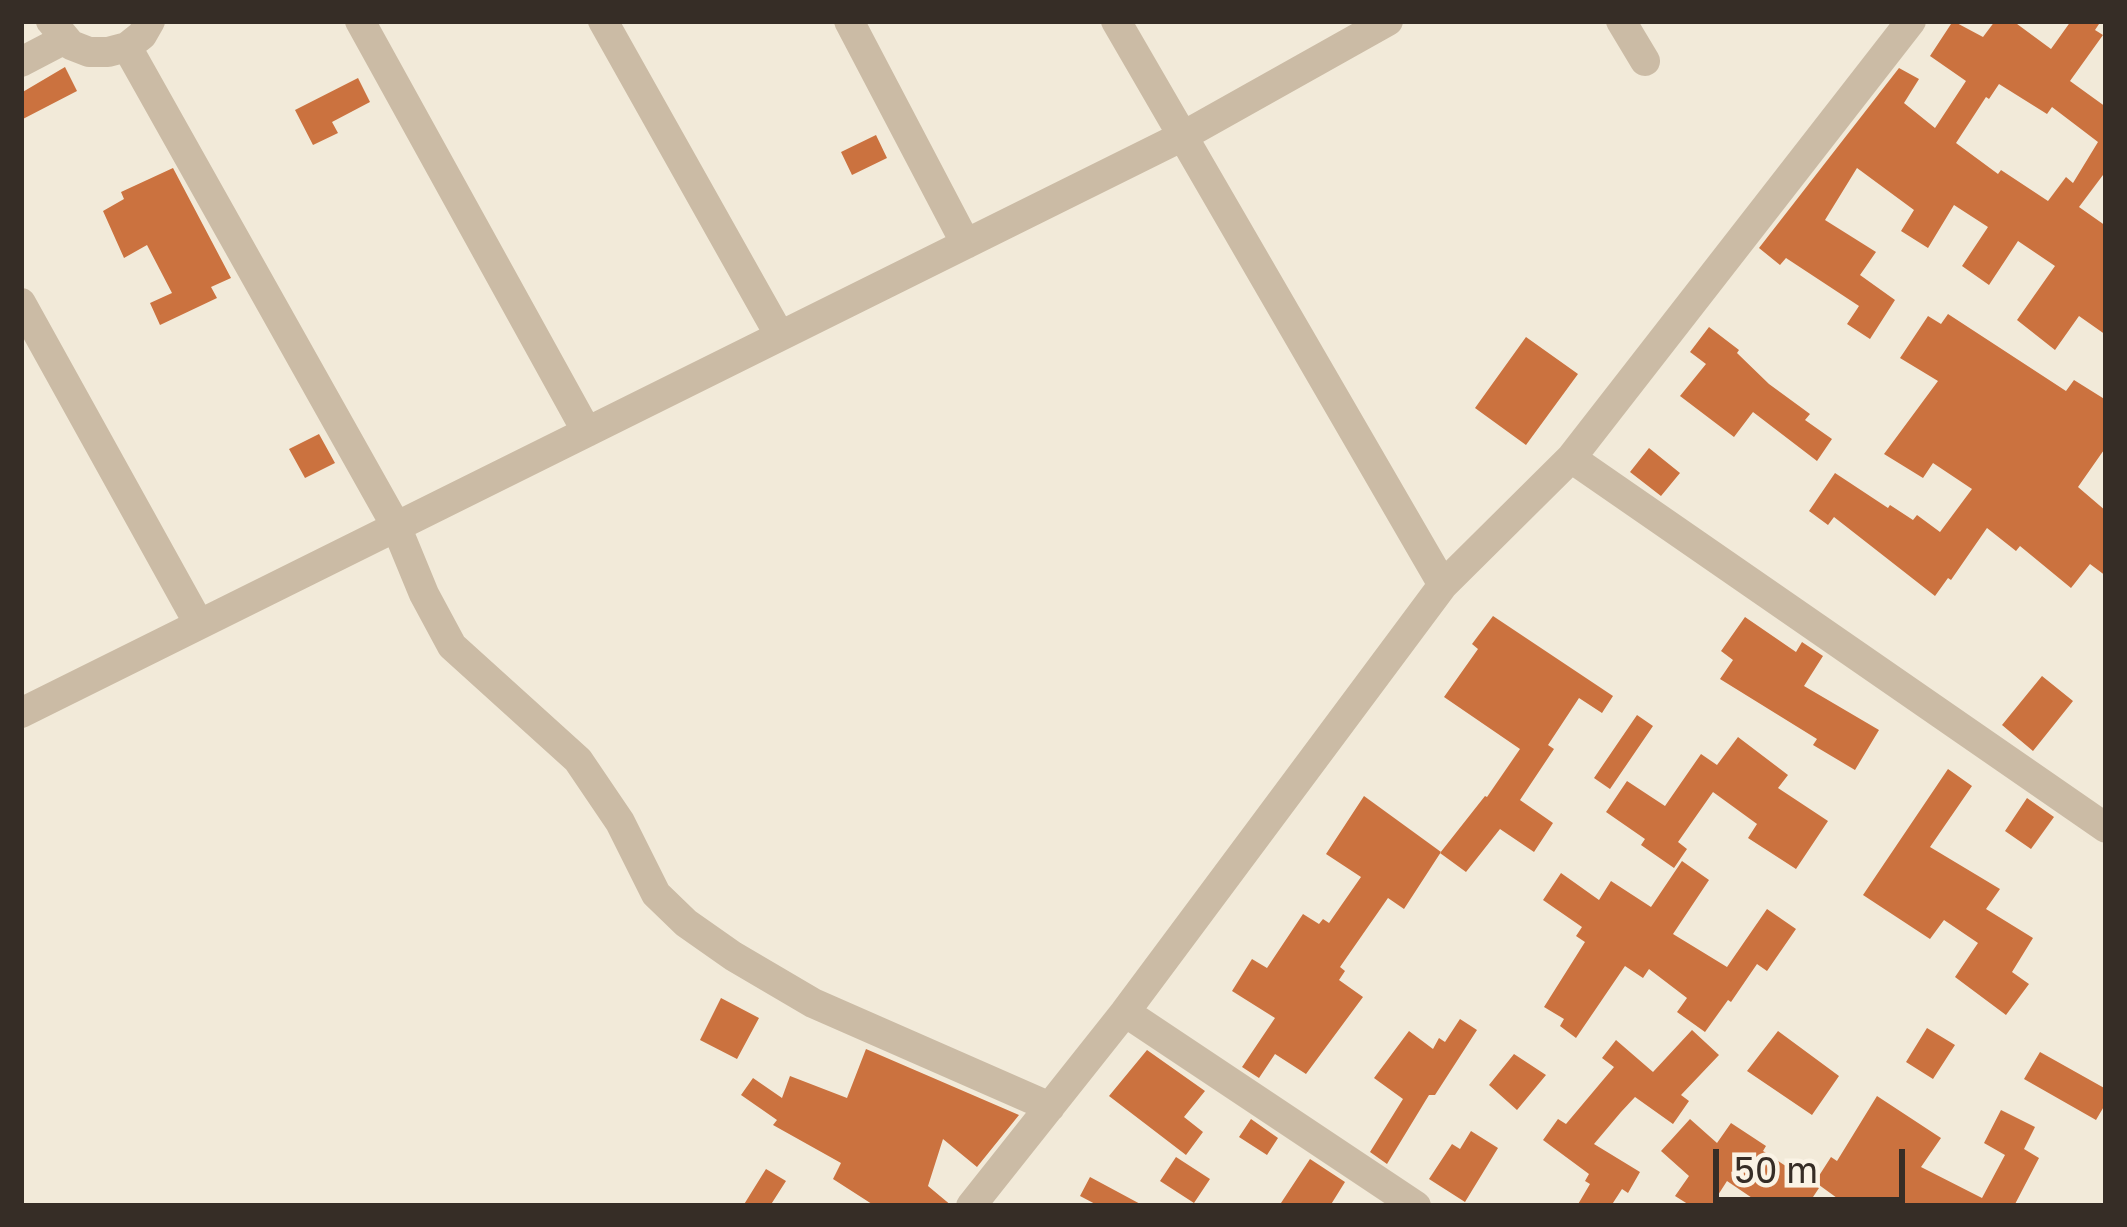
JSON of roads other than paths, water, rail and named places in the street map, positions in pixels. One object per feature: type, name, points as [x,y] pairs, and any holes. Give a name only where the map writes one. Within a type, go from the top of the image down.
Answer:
[{"type":"street","points":[[21,62],[58,30],[89,52],[108,52],[127,46],[150,21]]},
{"type":"street","points":[[359,21],[587,432]]},
{"type":"street","points":[[603,21],[780,336]]},
{"type":"street","points":[[849,21],[966,244]]},
{"type":"street","points":[[1116,21],[1443,585]]},
{"type":"street","points":[[21,713],[1183,136],[1355,29],[1388,21]]},
{"type":"street","points":[[1621,21],[1645,61]]},
{"type":"street","points":[[971,1206],[1125,1012],[1443,585],[1571,458],[1911,21]]},
{"type":"street","points":[[127,46],[396,526],[452,646],[578,760],[620,822],[656,894],[686,923],[813,1003],[1050,1107]]},
{"type":"street","points":[[21,303],[199,624]]},
{"type":"street","points":[[1571,458],[2106,828]]},
{"type":"street","points":[[1125,1012],[1416,1206]]}]
